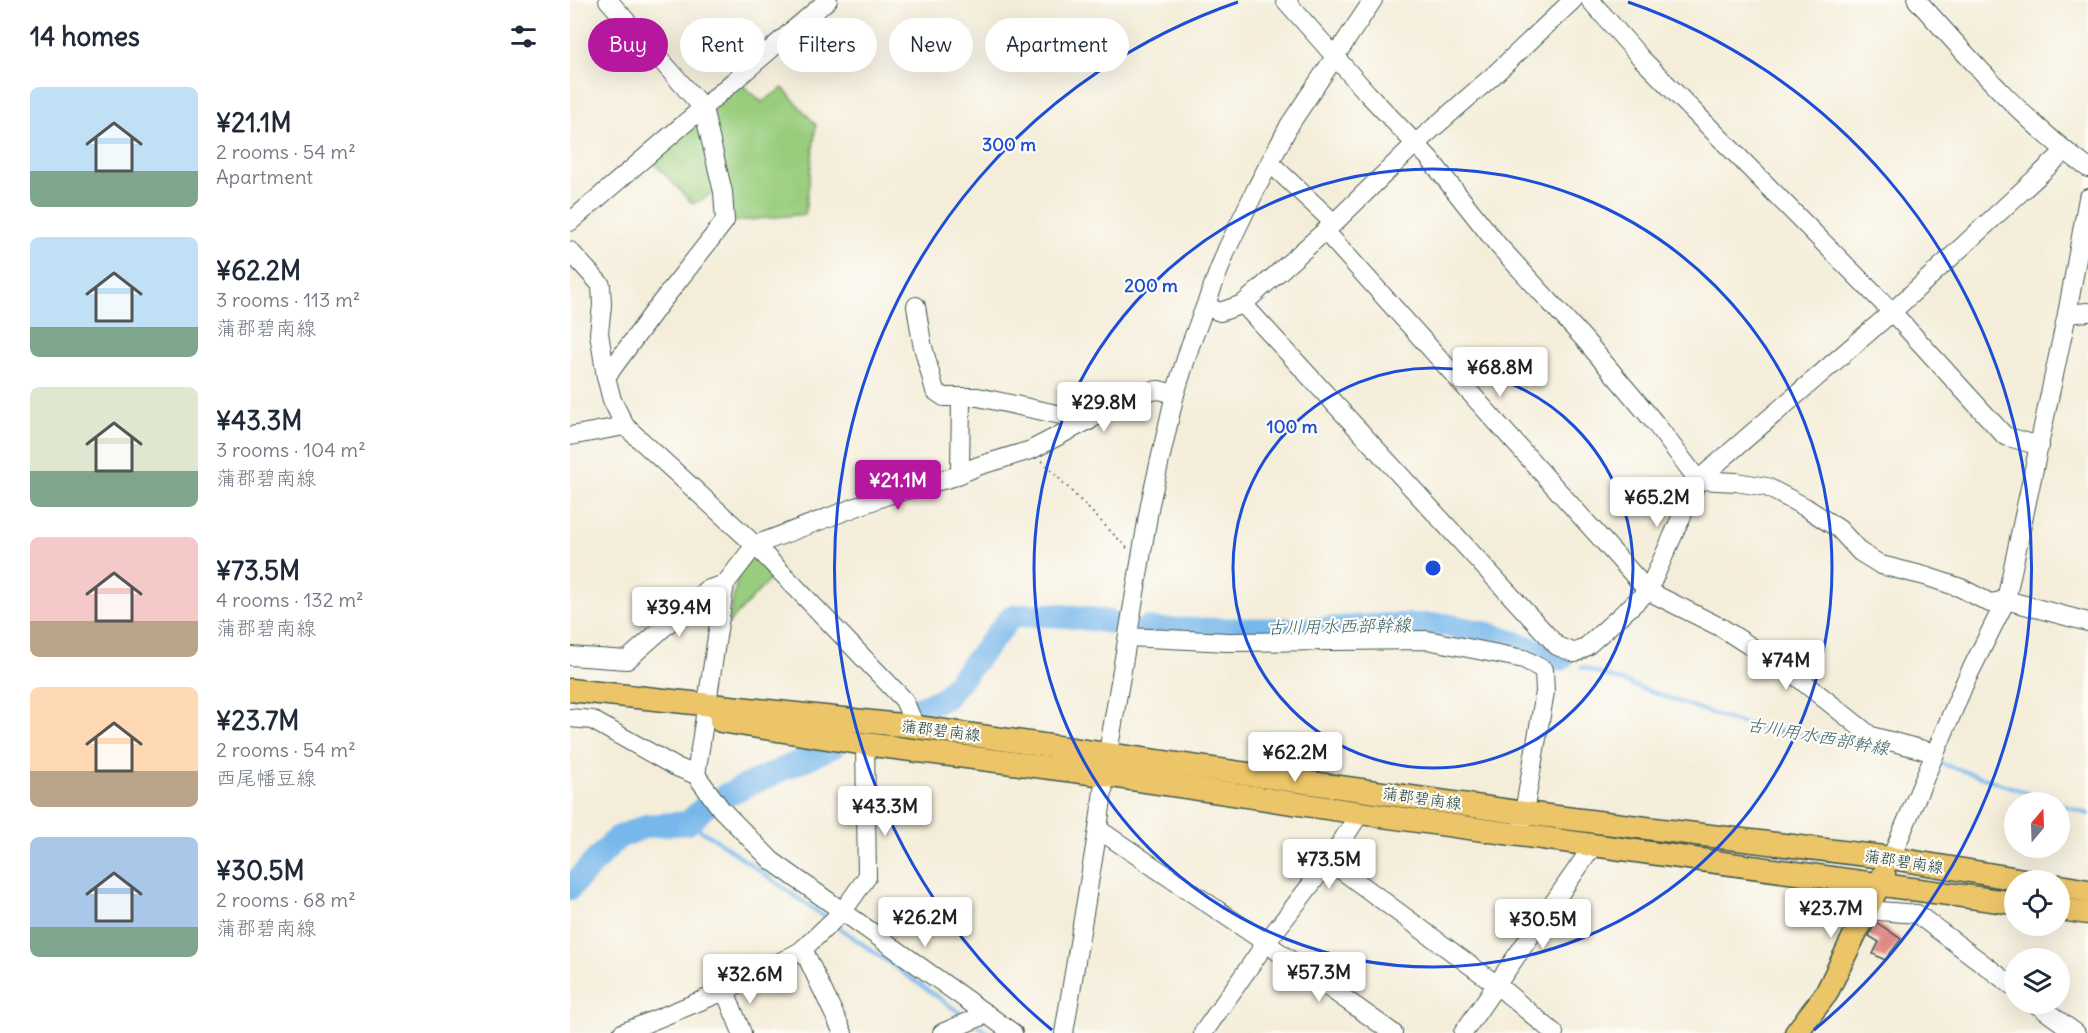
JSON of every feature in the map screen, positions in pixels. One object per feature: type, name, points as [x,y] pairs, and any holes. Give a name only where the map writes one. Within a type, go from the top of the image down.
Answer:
[{"type":"main road","name":"蒲郡碧南線","points":[[570,690],[705,712],[865,744],[1107,764],[1522,824],[1593,846],[2004,902]]},
{"type":"main road","name":"蒲郡碧南線","points":[[570,699],[705,712],[910,726],[1360,813],[1522,824],[1891,858],[2004,877]]},
{"type":"main road","points":[[1796,1033],[1826,994],[1891,858]]},
{"type":"main road","points":[[2070,888],[2088,891]]},
{"type":"main road","points":[[2070,910],[2088,913]]},
{"type":"street","points":[[606,378],[659,305],[725,221],[723,192],[703,108],[608,0]]},
{"type":"street","points":[[570,222],[828,0]]},
{"type":"street","points":[[1285,0],[1429,158],[1497,244],[1584,339],[1655,423],[1698,480],[1736,482],[1767,487],[1805,507],[1839,529],[1860,552],[1881,565],[1960,588],[1990,603],[2006,600],[2088,622]]},
{"type":"street","points":[[1064,1033],[1140,561],[1150,504],[1175,394],[1190,346],[1227,249],[1290,123],[1373,0]]},
{"type":"street","points":[[1206,306],[1220,312],[1243,304],[1330,227],[1415,144],[1495,74],[1573,0]]},
{"type":"street","points":[[1590,0],[1641,58],[1892,312],[2005,436],[2040,446]]},
{"type":"street","points":[[1917,0],[1989,80],[2066,151],[2088,168]]},
{"type":"street","points":[[1243,304],[1557,646],[1575,653],[1587,646],[1648,591],[1698,480],[1892,312],[2066,151]]},
{"type":"street","points":[[1270,163],[1330,227],[1648,591],[1722,628],[1792,673],[1871,736],[1935,753]]},
{"type":"street","points":[[1891,858],[1966,680],[2006,600],[2067,314],[2088,198]]},
{"type":"street","points":[[570,251],[602,285],[599,333],[606,378],[612,400],[625,426],[754,544],[904,700],[912,719],[910,726]]},
{"type":"street","points":[[916,306],[922,343],[935,391],[944,397],[978,397],[1089,421]]},
{"type":"street","points":[[2067,314],[2088,312]]},
{"type":"street","points":[[696,775],[725,584],[754,544],[888,495],[1031,450],[1143,392],[1159,390],[1175,394]]},
{"type":"street","points":[[960,474],[961,397]]},
{"type":"street","points":[[570,436],[625,426]]},
{"type":"street","points":[[570,656],[627,660],[706,590],[725,584]]},
{"type":"street","points":[[1128,637],[1227,642],[1427,640],[1524,659],[1544,670],[1545,692],[1522,824]]},
{"type":"street","points":[[570,718],[592,720],[674,766],[696,775],[721,809],[772,861],[835,918],[1013,1033]]},
{"type":"street","points":[[622,1033],[725,991],[804,949],[835,918],[867,878],[865,744]]},
{"type":"street","points":[[1203,1033],[1266,943],[1329,861],[1360,813]]},
{"type":"street","points":[[1098,829],[1393,1033]]},
{"type":"street","points":[[1463,1033],[1593,846]]},
{"type":"street","points":[[1329,861],[1497,984],[1554,1033]]},
{"type":"street","points":[[1867,910],[1917,914],[2004,979]]},
{"type":"street","points":[[804,949],[843,1033]]},
{"type":"street","points":[[725,991],[742,1033]]},
{"type":"street","points":[[2050,1014],[2076,1033]]},
{"type":"street","points":[[942,1033],[983,1015]]},
{"type":"path","points":[[1031,450],[1140,561]]},
{"type":"green space","points":[[741,84],[762,102],[783,88],[816,125],[805,214],[731,222],[710,112]]},
{"type":"green space","points":[[700,115],[719,190],[693,204],[651,160]]},
{"type":"green space","points":[[755,552],[775,574],[728,624],[739,571]]},
{"type":"building","points":[[1876,922],[1901,939],[1885,960],[1873,954],[1879,942],[1869,936]]},
{"type":"waterway","name":"古川用水西部幹線","points":[[915,709],[945,698],[1011,617],[1049,615],[1111,622]]},
{"type":"waterway","name":"古川用水西部幹線","points":[[1147,628],[1157,630],[1324,629],[1388,625],[1446,625],[1489,634],[1561,659]]},
{"type":"waterway","name":"古川用水西部幹線","points":[[1582,667],[1733,721],[1794,735],[1867,741]]},
{"type":"waterway","name":"古川用水西部幹線","points":[[726,795],[834,746]]},
{"type":"waterway","name":"古川用水西部幹線","points":[[1937,762],[2026,792]]},
{"type":"waterway","name":"古川用水西部幹線","points":[[570,888],[617,838],[646,826],[688,823],[707,805]]},
{"type":"waterway","name":"古川用水西部幹線","points":[[2070,808],[2088,814]]},
{"type":"waterway","points":[[688,823],[715,839],[826,918]]},
{"type":"waterway","points":[[834,924],[966,1017]]},
{"type":"waterway","points":[[977,1025],[988,1033]]}]
